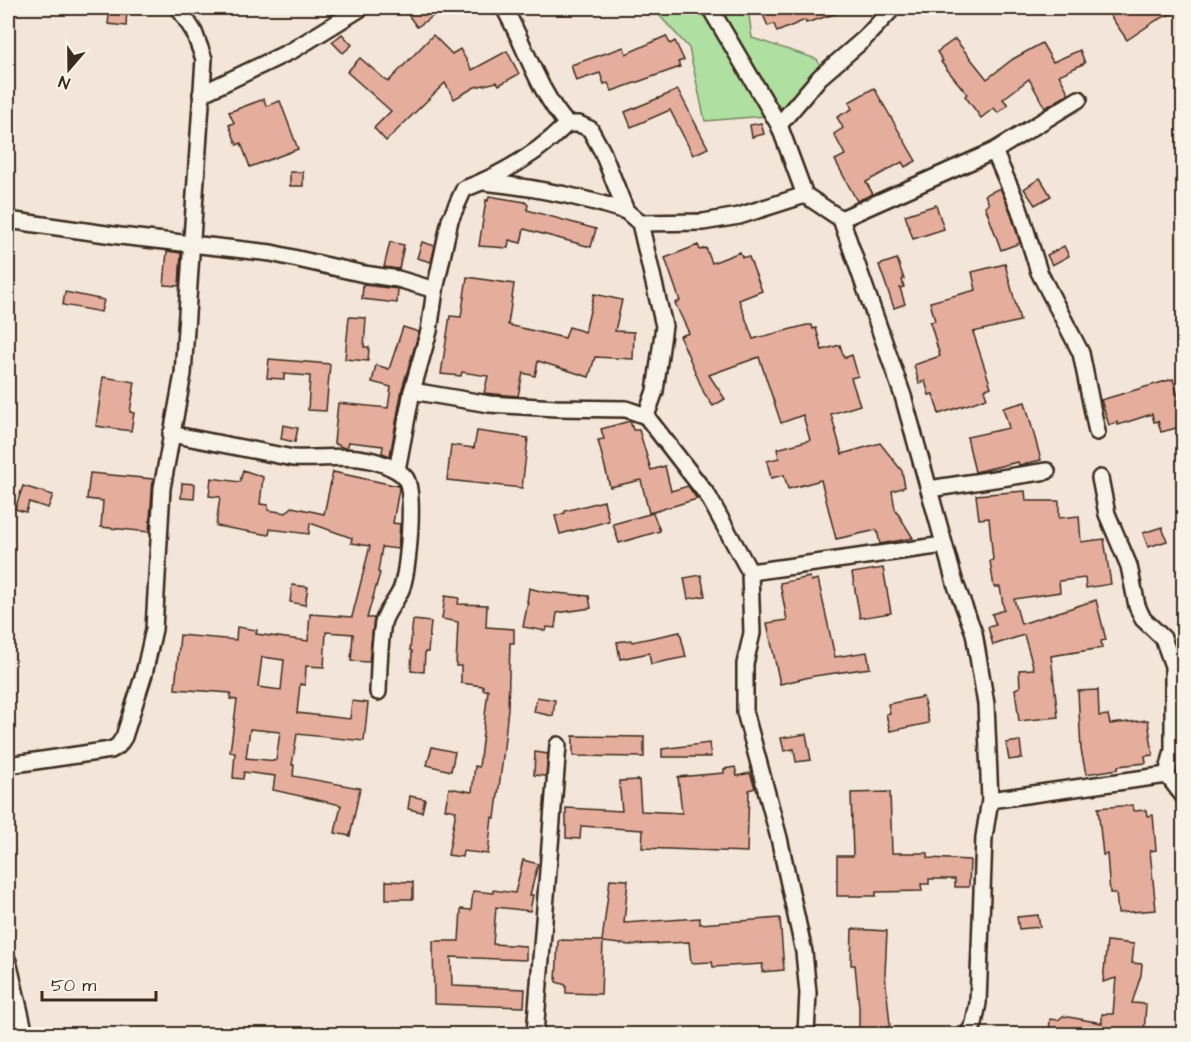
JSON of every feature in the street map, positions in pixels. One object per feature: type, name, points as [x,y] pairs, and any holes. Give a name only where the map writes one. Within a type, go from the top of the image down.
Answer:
[{"type":"street","points":[[8,765],[111,750],[118,746],[124,736],[144,674],[154,629],[162,488],[183,374],[204,59],[194,32],[179,8]]},
{"type":"street","points":[[201,94],[293,50],[361,8]]},
{"type":"street","points":[[504,8],[518,31],[552,108],[567,124]]},
{"type":"street","points":[[710,8],[779,125],[805,195],[841,219],[903,396],[955,583],[974,633],[986,704],[990,800],[984,837],[978,1003],[973,1031]]},
{"type":"street","points":[[779,125],[820,77],[864,39],[893,8]]},
{"type":"street","points":[[841,219],[994,151],[1079,99]]},
{"type":"street","points":[[397,470],[412,391],[429,331],[450,220],[464,189],[518,165],[548,143],[567,124],[579,124],[590,129],[602,151],[626,211]]},
{"type":"street","points":[[994,151],[1019,208],[1039,272],[1081,353],[1097,432]]},
{"type":"street","points":[[482,182],[535,188],[596,201],[626,211],[640,224],[664,326],[655,391],[646,416]]},
{"type":"street","points":[[640,224],[703,222],[739,216],[805,195]]},
{"type":"street","points":[[8,220],[271,253],[364,274],[398,279],[435,290]]},
{"type":"street","points":[[412,391],[489,404],[626,409],[646,416],[708,496],[750,572],[752,633],[745,664],[745,712],[779,838],[804,952],[808,993],[806,1035]]},
{"type":"street","points":[[171,434],[293,458],[346,456],[397,470],[405,478],[410,490],[410,528],[402,586],[384,621],[378,692]]},
{"type":"street","points":[[929,489],[1047,471]]},
{"type":"street","points":[[1100,477],[1107,514],[1129,566],[1137,606],[1143,619],[1163,638],[1173,666],[1178,750],[1167,775]]},
{"type":"street","points":[[750,572],[944,545]]},
{"type":"street","points":[[536,1035],[558,745]]},
{"type":"street","points":[[990,800],[1167,775]]},
{"type":"street","points":[[1167,775],[1184,797]]},
{"type":"street","points":[[8,961],[25,1035]]},
{"type":"green space","points":[[655,8],[748,8],[752,38],[817,59],[822,70],[798,99],[765,116],[705,121],[689,48]]},
{"type":"building","points":[[110,8],[127,8],[126,26],[108,24]]},
{"type":"building","points":[[403,8],[427,8],[433,16],[417,27]]},
{"type":"building","points":[[760,8],[846,8],[847,10],[806,23],[805,20],[777,32],[774,24],[768,26]]},
{"type":"building","points":[[1105,8],[1184,8],[1157,20],[1127,40]]},
{"type":"building","points":[[342,34],[352,45],[343,53],[332,42]]},
{"type":"building","points":[[433,35],[452,54],[460,49],[472,70],[507,51],[519,74],[499,85],[497,82],[475,87],[454,99],[445,83],[386,141],[374,128],[391,111],[347,72],[360,58],[388,82]]},
{"type":"building","points":[[666,36],[670,44],[675,41],[684,60],[678,62],[680,67],[612,91],[608,83],[604,84],[600,73],[576,81],[571,65],[624,47],[626,54]]},
{"type":"building","points":[[955,39],[987,79],[1013,59],[1042,43],[1053,62],[1080,50],[1085,63],[1059,75],[1069,94],[1045,108],[1029,79],[1003,99],[1008,105],[998,113],[994,108],[981,118],[965,96],[967,94],[941,62],[943,61],[937,52]]},
{"type":"building","points":[[874,88],[916,161],[905,167],[902,162],[866,182],[873,194],[857,201],[835,160],[845,155],[834,134],[843,128],[837,117],[852,109],[849,102]]},
{"type":"building","points":[[678,90],[708,148],[693,155],[670,110],[631,127],[625,112]]},
{"type":"building","points":[[264,99],[266,106],[280,101],[298,149],[250,167],[241,143],[237,145],[229,125],[234,123],[229,112]]},
{"type":"building","points":[[761,123],[764,134],[752,137],[750,125]]},
{"type":"building","points":[[290,172],[303,172],[303,186],[290,186]]},
{"type":"building","points":[[1040,178],[1051,196],[1035,205],[1024,189]]},
{"type":"building","points":[[1000,188],[1020,243],[1001,250],[985,206],[989,204],[985,195]]},
{"type":"building","points":[[489,196],[525,202],[528,205],[527,210],[596,229],[591,247],[524,229],[521,243],[509,240],[508,248],[479,246],[486,200],[488,201]]},
{"type":"building","points":[[936,205],[944,229],[913,239],[905,215]]},
{"type":"building","points":[[390,242],[404,245],[399,269],[384,267]]},
{"type":"building","points":[[422,242],[435,246],[431,262],[417,258]]},
{"type":"building","points":[[698,245],[700,250],[706,248],[712,263],[740,252],[742,257],[749,257],[762,291],[739,300],[753,339],[812,325],[813,329],[816,328],[822,350],[840,345],[844,358],[852,355],[858,376],[851,378],[860,405],[831,414],[842,454],[880,443],[902,471],[905,487],[892,491],[895,509],[913,538],[880,544],[877,530],[836,539],[821,480],[788,489],[784,475],[771,478],[767,461],[779,458],[777,449],[810,440],[803,415],[781,423],[759,357],[709,375],[725,399],[713,406],[704,393],[680,336],[689,333],[675,303],[680,301],[665,258]]},
{"type":"building","points":[[1064,246],[1069,256],[1052,265],[1047,255]]},
{"type":"building","points":[[167,251],[181,253],[179,286],[164,285]]},
{"type":"building","points":[[897,259],[904,279],[902,280],[904,287],[900,288],[905,304],[894,308],[879,265]]},
{"type":"building","points":[[1005,264],[1020,321],[973,332],[991,387],[984,390],[987,398],[939,414],[933,394],[929,395],[925,381],[919,383],[914,365],[940,356],[930,322],[935,321],[930,302],[976,290],[972,272]]},
{"type":"building","points":[[467,277],[514,284],[508,325],[565,338],[569,327],[585,332],[594,294],[622,300],[615,331],[634,332],[633,359],[595,357],[589,377],[538,361],[535,376],[523,373],[518,396],[484,393],[488,376],[462,372],[461,376],[441,374],[450,316],[461,317]]},
{"type":"building","points":[[363,285],[398,289],[397,303],[362,299]]},
{"type":"building","points":[[65,292],[104,300],[101,312],[63,305]]},
{"type":"building","points":[[349,317],[366,318],[364,347],[369,347],[368,361],[345,359]]},
{"type":"building","points":[[403,327],[419,332],[402,389],[390,456],[382,453],[383,446],[349,442],[347,448],[344,448],[334,443],[338,403],[388,408],[391,387],[372,382],[376,365],[389,369]]},
{"type":"building","points":[[269,359],[330,364],[326,411],[308,410],[310,376],[284,374],[284,379],[267,378]]},
{"type":"building","points":[[103,377],[135,382],[130,412],[134,413],[131,431],[96,426]]},
{"type":"building","points":[[1173,379],[1184,417],[1184,426],[1161,432],[1158,421],[1154,422],[1152,414],[1118,425],[1117,422],[1109,425],[1101,400]]},
{"type":"building","points":[[1025,402],[1041,460],[1019,465],[1018,462],[975,472],[967,437],[1009,428],[1003,408]]},
{"type":"building","points":[[630,421],[633,430],[639,430],[651,470],[665,466],[671,491],[688,486],[697,499],[649,513],[641,480],[610,487],[598,440],[604,439],[601,429]]},
{"type":"building","points":[[283,425],[298,428],[295,442],[281,439]]},
{"type":"building","points":[[477,431],[528,438],[522,488],[447,480],[451,445],[474,448]]},
{"type":"building","points":[[243,470],[263,477],[260,504],[268,505],[268,510],[286,513],[292,507],[324,514],[333,472],[398,486],[399,489],[393,523],[400,524],[398,549],[382,547],[378,572],[380,573],[367,618],[374,618],[369,662],[351,661],[353,634],[326,632],[324,667],[306,666],[305,685],[300,684],[297,713],[350,719],[352,701],[368,703],[364,741],[297,734],[292,765],[294,765],[293,776],[360,788],[350,836],[335,833],[341,805],[273,790],[275,776],[244,772],[243,779],[233,778],[235,753],[230,752],[237,700],[230,699],[231,693],[175,689],[180,635],[236,640],[237,627],[257,630],[256,634],[308,641],[310,614],[352,617],[370,546],[351,543],[352,538],[310,523],[309,534],[270,529],[269,535],[216,526],[220,497],[209,496],[211,478],[240,482]],"holes":[[[262,657],[284,660],[281,690],[258,687]],[[250,729],[280,732],[276,761],[246,758]]]},
{"type":"building","points":[[90,473],[153,479],[149,532],[101,527],[103,501],[87,499]]},
{"type":"building","points":[[182,483],[195,484],[194,499],[181,498]]},
{"type":"building","points":[[23,486],[53,495],[48,508],[29,502],[26,512],[15,509]]},
{"type":"building","points":[[1025,491],[1026,501],[1059,501],[1059,518],[1079,516],[1081,542],[1104,539],[1111,584],[1086,588],[1085,578],[1059,581],[1060,592],[1014,599],[1021,624],[1096,600],[1106,640],[1101,641],[1102,648],[1051,656],[1058,717],[1019,721],[1015,689],[1020,687],[1019,670],[1034,669],[1024,635],[993,645],[988,627],[996,625],[992,614],[1004,610],[1000,587],[994,587],[990,561],[993,560],[989,518],[979,519],[976,495]]},
{"type":"building","points":[[604,501],[609,521],[560,534],[555,516],[565,511]]},
{"type":"building","points":[[653,513],[660,531],[619,543],[613,524]]},
{"type":"building","points":[[1162,527],[1167,541],[1148,547],[1143,533]]},
{"type":"building","points":[[883,568],[891,613],[860,618],[852,573]]},
{"type":"building","points":[[701,575],[705,596],[688,599],[684,578]]},
{"type":"building","points":[[810,577],[811,581],[818,579],[835,657],[867,652],[870,668],[814,676],[780,684],[767,623],[787,620],[780,583]]},
{"type":"building","points":[[292,585],[308,587],[305,605],[290,602]]},
{"type":"building","points":[[529,588],[544,592],[589,596],[591,608],[557,613],[555,628],[547,627],[546,631],[523,627]]},
{"type":"building","points":[[445,596],[459,598],[458,604],[487,605],[486,627],[514,629],[514,643],[510,643],[508,708],[503,757],[488,854],[463,851],[462,857],[448,855],[456,811],[445,809],[449,788],[472,792],[475,766],[479,767],[488,690],[483,690],[483,686],[461,683],[461,666],[456,666],[458,622],[442,619]]},
{"type":"building","points":[[413,620],[431,622],[424,672],[411,671],[412,651],[410,650]]},
{"type":"building","points":[[680,632],[686,657],[651,664],[649,653],[620,659],[617,642],[631,640],[632,642]]},
{"type":"building","points":[[1098,690],[1099,716],[1108,715],[1110,724],[1148,720],[1153,755],[1145,756],[1146,763],[1118,766],[1118,769],[1086,774],[1081,750],[1078,691]]},
{"type":"building","points":[[537,697],[555,700],[553,716],[534,712]]},
{"type":"building","points":[[923,697],[929,723],[890,731],[886,714],[890,713],[888,704]]},
{"type":"building","points":[[806,734],[811,760],[796,762],[794,749],[784,751],[781,738]]},
{"type":"building","points":[[573,736],[644,737],[644,757],[573,756]]},
{"type":"building","points":[[1020,741],[1022,758],[1009,760],[1006,743]]},
{"type":"building","points":[[709,743],[711,757],[662,757],[662,749]]},
{"type":"building","points":[[432,747],[455,752],[451,771],[427,765]]},
{"type":"building","points":[[535,752],[548,754],[546,776],[534,775]]},
{"type":"building","points":[[735,767],[737,776],[750,773],[755,788],[749,790],[747,852],[642,848],[643,830],[581,826],[580,839],[566,838],[566,808],[622,811],[619,781],[639,780],[641,811],[682,813],[678,777],[724,773],[724,769]]},
{"type":"building","points":[[890,792],[892,853],[928,853],[928,858],[970,860],[969,887],[955,887],[955,879],[929,879],[929,884],[921,884],[922,891],[876,892],[876,896],[837,896],[837,856],[853,856],[851,793]]},
{"type":"building","points":[[410,796],[425,799],[422,812],[408,809]]},
{"type":"building","points":[[1133,805],[1134,811],[1146,810],[1147,816],[1153,815],[1156,850],[1150,851],[1156,910],[1118,913],[1116,893],[1110,893],[1107,854],[1103,855],[1098,808]]},
{"type":"building","points":[[523,860],[538,864],[530,895],[533,895],[530,911],[496,907],[493,944],[526,946],[526,960],[451,957],[452,986],[525,989],[524,1007],[434,1004],[433,941],[459,941],[461,909],[471,910],[473,891],[493,893],[493,890],[515,893]]},
{"type":"building","points":[[610,879],[628,880],[624,923],[700,918],[700,924],[780,918],[784,970],[762,972],[763,964],[713,967],[712,962],[691,963],[689,942],[630,945],[603,942],[601,994],[566,993],[566,985],[556,982],[558,940],[602,941]]},
{"type":"building","points":[[386,881],[413,882],[413,899],[386,899]]},
{"type":"building","points":[[1038,915],[1040,927],[1019,929],[1017,917]]},
{"type":"building","points":[[852,929],[887,931],[885,974],[890,1025],[882,1031],[859,1031],[855,965],[851,965]]},
{"type":"building","points":[[1107,941],[1134,944],[1132,963],[1142,964],[1132,1003],[1146,1004],[1144,1035],[1049,1035],[1050,1019],[1058,1020],[1063,1016],[1102,1023],[1102,1014],[1113,1014],[1116,978],[1103,982]]}]
